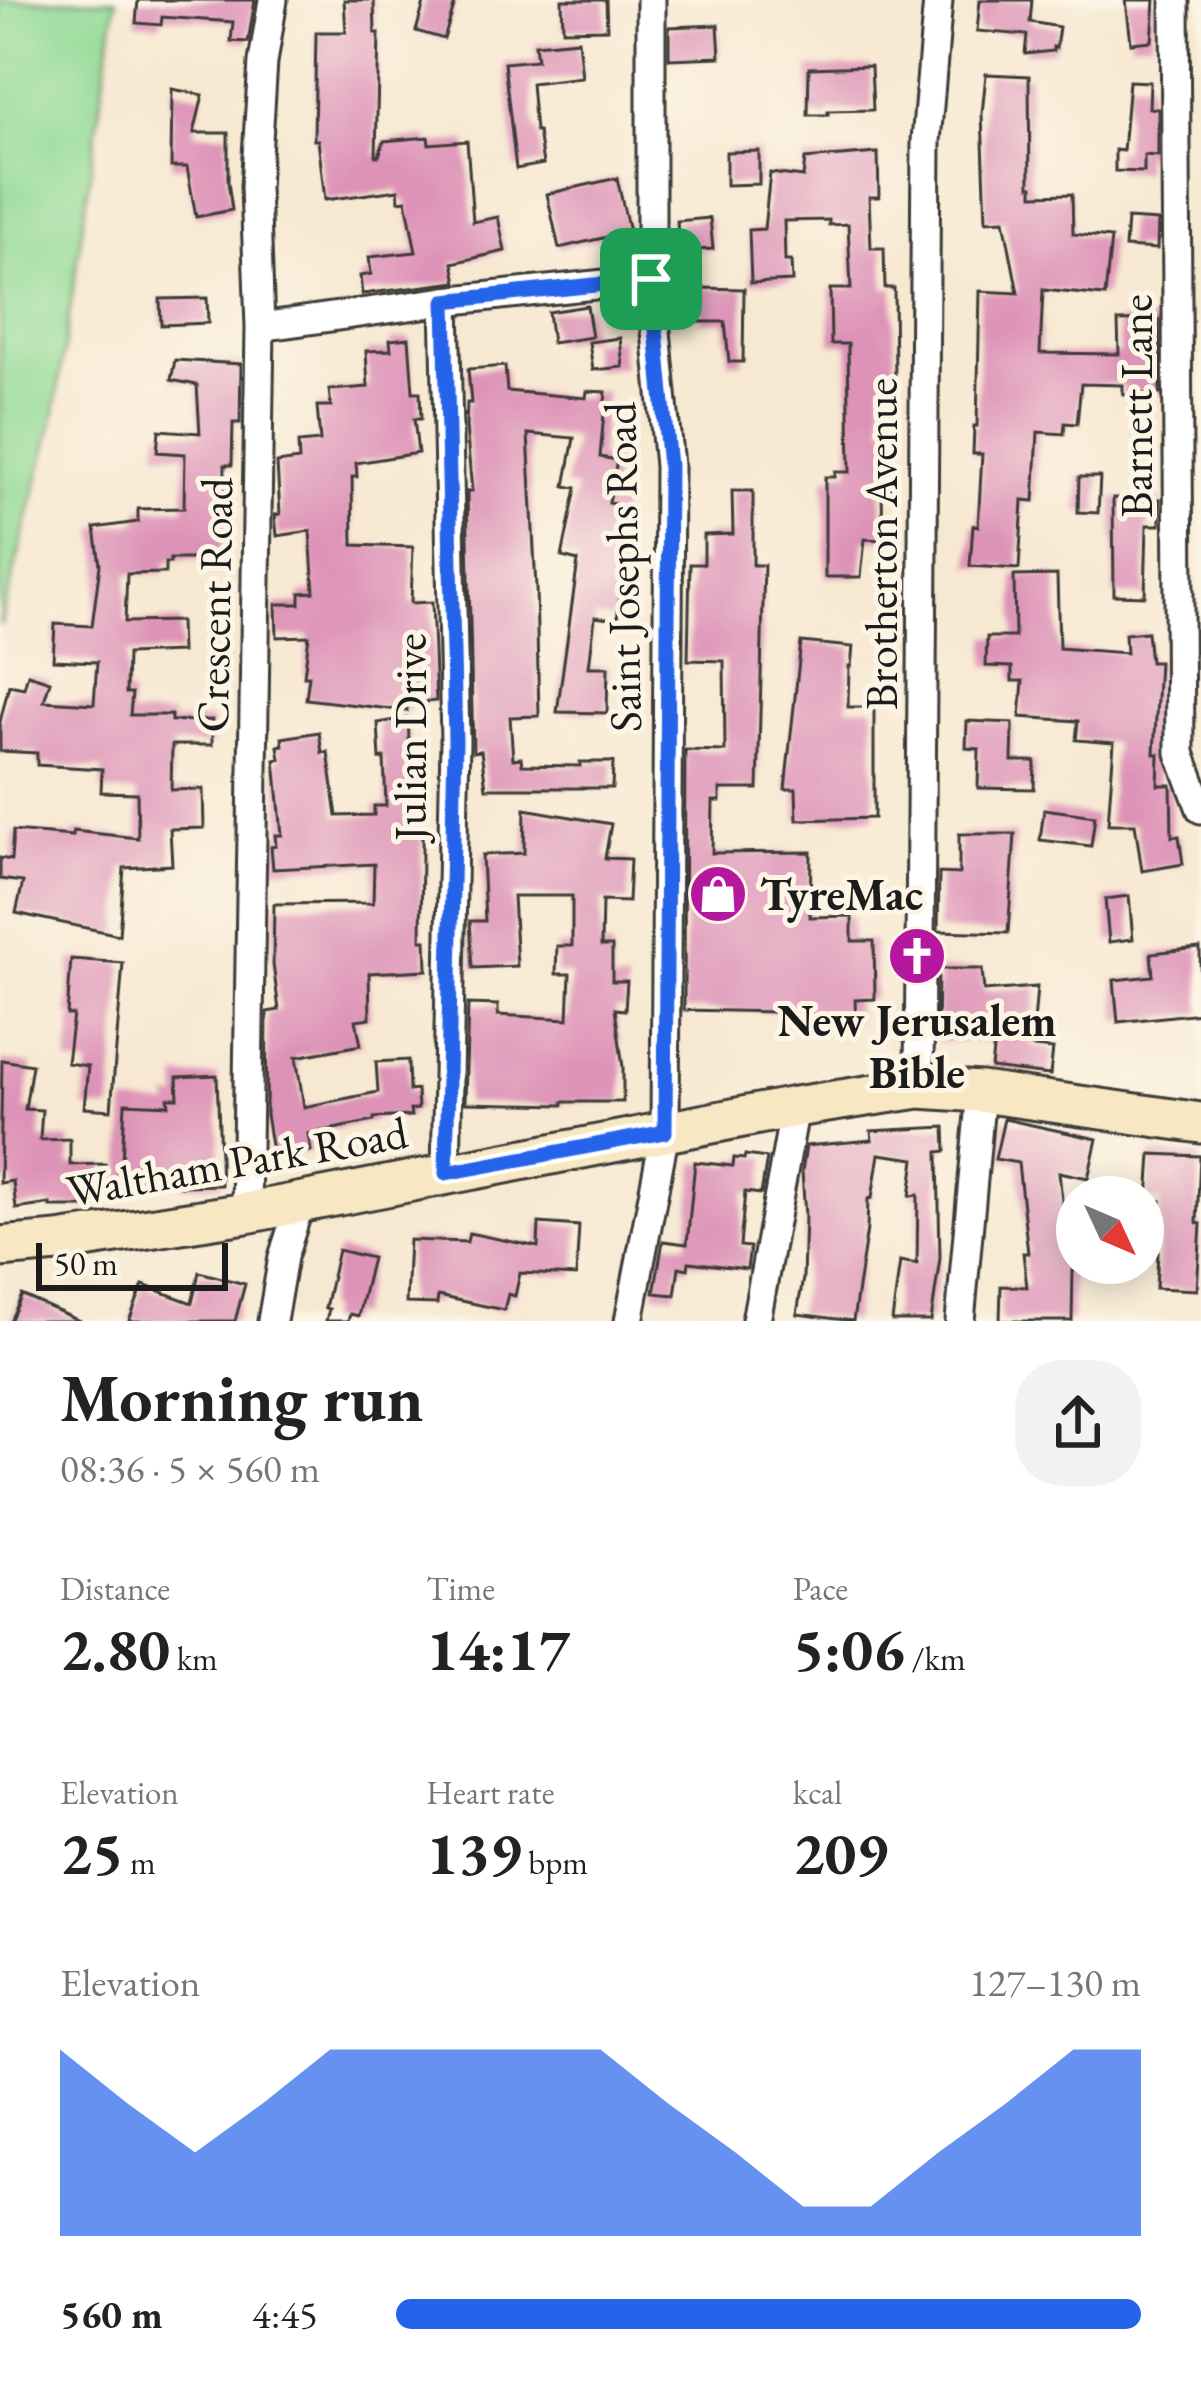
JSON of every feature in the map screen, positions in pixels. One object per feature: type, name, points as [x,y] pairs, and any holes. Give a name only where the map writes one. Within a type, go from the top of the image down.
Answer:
[{"type":"main road","name":"Waltham Park Road","points":[[3,1253],[246,1213],[795,1107],[919,1088],[981,1092],[1201,1123]]},
{"type":"street","name":"Crescent Road","points":[[246,1213],[260,327],[255,187],[263,62],[273,0]]},
{"type":"street","name":"Saint Josephs Road","points":[[629,1321],[665,1132],[669,466],[651,279],[651,0]]},
{"type":"street","name":"Brotherton Avenue","points":[[919,1088],[926,141],[938,0]]},
{"type":"street","name":"Barnett Lane","points":[[1175,0],[1180,753],[1201,808]]},
{"type":"street","points":[[260,327],[651,279]]},
{"type":"street","name":"Julian Drive","points":[[445,301],[455,741],[446,1173]]},
{"type":"street","points":[[959,1321],[981,1092]]},
{"type":"street","points":[[756,1321],[795,1107]]},
{"type":"street","points":[[272,1321],[283,1256],[301,1203]]},
{"type":"green space","points":[[0,0],[116,0],[54,417],[0,627]]},
{"type":"building","points":[[138,0],[255,0],[248,42],[231,41],[233,22],[162,17],[161,25],[136,23]]},
{"type":"building","points":[[344,0],[374,0],[375,33],[379,33],[376,156],[384,141],[428,137],[429,144],[467,141],[473,222],[498,217],[505,251],[453,263],[457,282],[362,294],[360,276],[371,274],[369,257],[416,252],[406,200],[399,201],[398,190],[325,200],[318,140],[314,140],[316,32],[346,32]]},
{"type":"building","points":[[425,0],[456,0],[444,39],[416,31]]},
{"type":"building","points":[[562,0],[606,0],[607,29],[563,30]]},
{"type":"building","points":[[980,0],[1032,0],[1030,22],[1059,27],[1056,48],[1025,54],[1027,35],[977,31]]},
{"type":"building","points":[[1126,0],[1155,0],[1152,41],[1131,43]]},
{"type":"building","points":[[718,25],[720,57],[669,59],[669,27]]},
{"type":"building","points":[[578,40],[582,77],[531,83],[543,164],[516,169],[504,63],[537,60],[535,44]]},
{"type":"building","points":[[871,66],[873,110],[808,115],[809,68]]},
{"type":"building","points":[[986,74],[1029,76],[1033,195],[1072,194],[1073,234],[1111,238],[1105,296],[1043,290],[1040,353],[1119,354],[1118,321],[1159,320],[1160,394],[1123,395],[1123,385],[1081,384],[1077,424],[1065,423],[1064,434],[1038,432],[1034,501],[1023,500],[1019,569],[970,566],[973,525],[978,526],[982,454],[973,454],[980,291],[1018,293],[1004,220],[986,221],[982,114]]},
{"type":"building","points":[[1129,81],[1150,82],[1149,108],[1158,109],[1158,156],[1144,155],[1144,172],[1115,171],[1115,150],[1123,151]]},
{"type":"building","points":[[172,89],[203,95],[194,133],[228,133],[232,210],[196,217],[187,167],[171,167]]},
{"type":"building","points":[[759,151],[759,184],[726,185],[726,152]]},
{"type":"building","points":[[878,153],[879,197],[869,197],[871,248],[884,248],[885,288],[894,288],[895,382],[882,383],[891,490],[882,490],[883,540],[865,539],[861,577],[825,577],[825,477],[850,472],[848,344],[831,344],[830,289],[851,289],[848,224],[784,221],[785,261],[791,261],[792,281],[751,283],[749,230],[764,229],[770,173],[803,177],[805,159]]},
{"type":"building","points":[[617,178],[629,232],[559,248],[547,194]]},
{"type":"building","points":[[710,218],[713,249],[679,251],[677,221]]},
{"type":"building","points":[[1127,219],[1158,221],[1157,249],[1125,247]]},
{"type":"building","points":[[701,288],[744,289],[743,362],[729,362],[725,322],[700,322]]},
{"type":"building","points":[[207,298],[208,323],[161,325],[160,299]]},
{"type":"building","points":[[587,306],[592,337],[552,343],[548,312]]},
{"type":"building","points":[[409,338],[413,392],[420,392],[421,419],[414,419],[418,453],[356,463],[353,545],[413,547],[411,603],[432,602],[436,701],[407,704],[407,711],[306,699],[309,636],[277,637],[276,604],[300,604],[300,593],[314,592],[310,531],[277,536],[277,463],[299,460],[298,443],[320,441],[317,406],[331,406],[329,390],[368,387],[366,351],[391,350],[390,340]]},
{"type":"building","points":[[620,338],[623,367],[593,370],[589,342]]},
{"type":"building","points":[[175,360],[241,364],[240,423],[233,423],[232,465],[225,465],[224,545],[221,559],[170,559],[165,573],[127,574],[125,622],[180,621],[181,652],[127,654],[126,693],[132,693],[130,715],[212,720],[212,745],[172,745],[171,790],[203,789],[204,828],[170,829],[172,865],[124,868],[119,935],[16,913],[23,882],[0,879],[0,858],[11,860],[13,831],[138,838],[137,793],[101,792],[102,769],[37,765],[37,753],[0,751],[0,722],[9,685],[24,688],[28,674],[50,681],[44,701],[94,704],[97,662],[53,660],[55,624],[92,626],[100,565],[95,528],[138,522],[138,509],[184,508],[185,454],[157,452],[159,430],[200,433],[197,385],[171,380]]},
{"type":"building","points":[[505,366],[507,391],[586,398],[587,391],[606,392],[600,457],[617,460],[609,503],[623,506],[616,540],[626,546],[617,620],[595,617],[589,667],[608,667],[607,713],[557,712],[578,561],[562,557],[576,488],[565,486],[574,438],[528,434],[539,716],[510,717],[513,759],[521,758],[522,765],[613,762],[612,788],[486,788],[481,751],[473,752],[468,369]]},
{"type":"building","points":[[1079,477],[1100,477],[1098,513],[1078,512]]},
{"type":"building","points":[[732,491],[753,491],[753,565],[764,565],[758,789],[720,789],[720,801],[713,801],[712,853],[811,852],[810,917],[852,916],[852,941],[874,941],[875,999],[855,1000],[856,1022],[778,1024],[778,1012],[684,1010],[685,750],[725,751],[724,661],[688,660],[690,564],[704,564],[704,535],[733,534]]},
{"type":"building","points":[[1113,498],[1160,499],[1160,525],[1147,525],[1145,596],[1114,595]]},
{"type":"building","points":[[1057,575],[1059,648],[1126,653],[1125,634],[1147,632],[1150,662],[1159,662],[1154,754],[1159,754],[1158,785],[1171,785],[1172,837],[1179,836],[1183,864],[1142,871],[1135,824],[1108,824],[1114,743],[1076,740],[1078,721],[1020,717],[1023,681],[1012,681],[1012,667],[986,666],[987,637],[1015,637],[1014,576]]},
{"type":"building","points":[[801,642],[853,647],[848,707],[874,707],[874,818],[797,820],[796,789],[785,789]]},
{"type":"building","points":[[408,718],[410,760],[423,759],[421,940],[426,940],[427,970],[369,973],[370,1018],[356,1020],[361,1045],[296,1057],[304,1107],[378,1092],[376,1062],[408,1060],[409,1091],[417,1090],[418,1109],[410,1110],[411,1116],[374,1118],[308,1134],[311,1151],[273,1158],[266,1114],[267,1012],[279,1010],[273,964],[274,904],[373,903],[374,864],[273,869],[271,847],[276,846],[275,835],[282,835],[275,760],[280,759],[278,746],[283,745],[282,738],[319,732],[322,753],[328,752],[337,816],[374,815],[374,806],[386,806],[378,723]]},
{"type":"building","points":[[967,721],[1013,723],[1012,761],[1035,761],[1034,789],[978,788],[979,749],[966,748]]},
{"type":"building","points":[[525,809],[611,824],[605,858],[630,859],[628,902],[602,901],[601,946],[612,946],[612,981],[627,981],[625,1010],[615,1009],[623,1102],[465,1103],[468,1004],[498,1005],[498,1015],[568,1019],[570,974],[556,974],[557,946],[572,946],[572,896],[513,896],[517,966],[473,968],[470,921],[485,921],[482,855],[524,853]]},
{"type":"building","points":[[1044,809],[1095,816],[1091,846],[1040,840]]},
{"type":"building","points":[[959,834],[1015,834],[1008,933],[938,931],[939,873],[959,874]]},
{"type":"building","points":[[1129,896],[1133,939],[1109,942],[1105,899]]},
{"type":"building","points":[[1200,948],[1201,1013],[1118,1022],[1114,980],[1153,976],[1151,953]]},
{"type":"building","points":[[71,959],[123,963],[111,1110],[84,1108],[88,1066],[67,1063],[73,1015],[67,1015]]},
{"type":"building","points":[[938,969],[982,969],[984,991],[1037,987],[1032,1047],[1053,1049],[1050,1075],[991,1068],[994,1042],[937,1041]]},
{"type":"building","points":[[2,1060],[32,1065],[25,1109],[42,1110],[40,1140],[70,1139],[70,1165],[105,1164],[106,1198],[86,1200],[86,1207],[50,1204],[16,1209],[13,1181],[0,1183]]},
{"type":"building","points":[[217,1075],[221,1185],[121,1181],[125,1103],[169,1105],[168,1098],[178,1098],[177,1077]]},
{"type":"building","points":[[1004,1119],[1097,1139],[1088,1176],[1059,1172],[1056,1176],[1056,1284],[1073,1284],[1072,1321],[1000,1321],[1001,1286],[1027,1287],[1023,1253],[1028,1253],[1018,1163],[995,1159]]},
{"type":"building","points":[[945,1127],[946,1151],[938,1152],[940,1258],[931,1321],[892,1321],[900,1261],[917,1264],[918,1195],[910,1196],[915,1159],[879,1154],[872,1198],[868,1199],[853,1321],[797,1314],[803,1278],[806,1146],[872,1140],[871,1131]]},
{"type":"building","points":[[1151,1154],[1200,1156],[1197,1290],[1156,1288],[1164,1284],[1164,1176],[1150,1176]]},
{"type":"building","points":[[734,1158],[767,1158],[761,1194],[745,1192],[740,1246],[750,1247],[747,1269],[689,1262],[688,1269],[679,1267],[675,1295],[654,1293],[663,1241],[687,1244],[695,1162],[733,1166]]},
{"type":"building","points":[[539,1223],[579,1226],[576,1276],[520,1273],[515,1296],[508,1294],[504,1310],[438,1296],[437,1304],[406,1303],[409,1240],[467,1242],[469,1233],[538,1247]]},
{"type":"building","points":[[338,1250],[372,1258],[358,1316],[326,1321],[329,1309],[325,1308]]},
{"type":"building","points":[[199,1272],[245,1284],[235,1321],[129,1321],[143,1285],[192,1303]]},
{"type":"building","points":[[22,1295],[80,1321],[10,1321]]},
{"type":"place","name":"TyreMac","points":[[718,894]]},
{"type":"place","name":"New Jerusalem Bible","points":[[917,956]]},
{"type":"route","points":[[651,279],[669,466],[665,1132],[446,1173],[455,741],[445,301],[651,279]]}]
